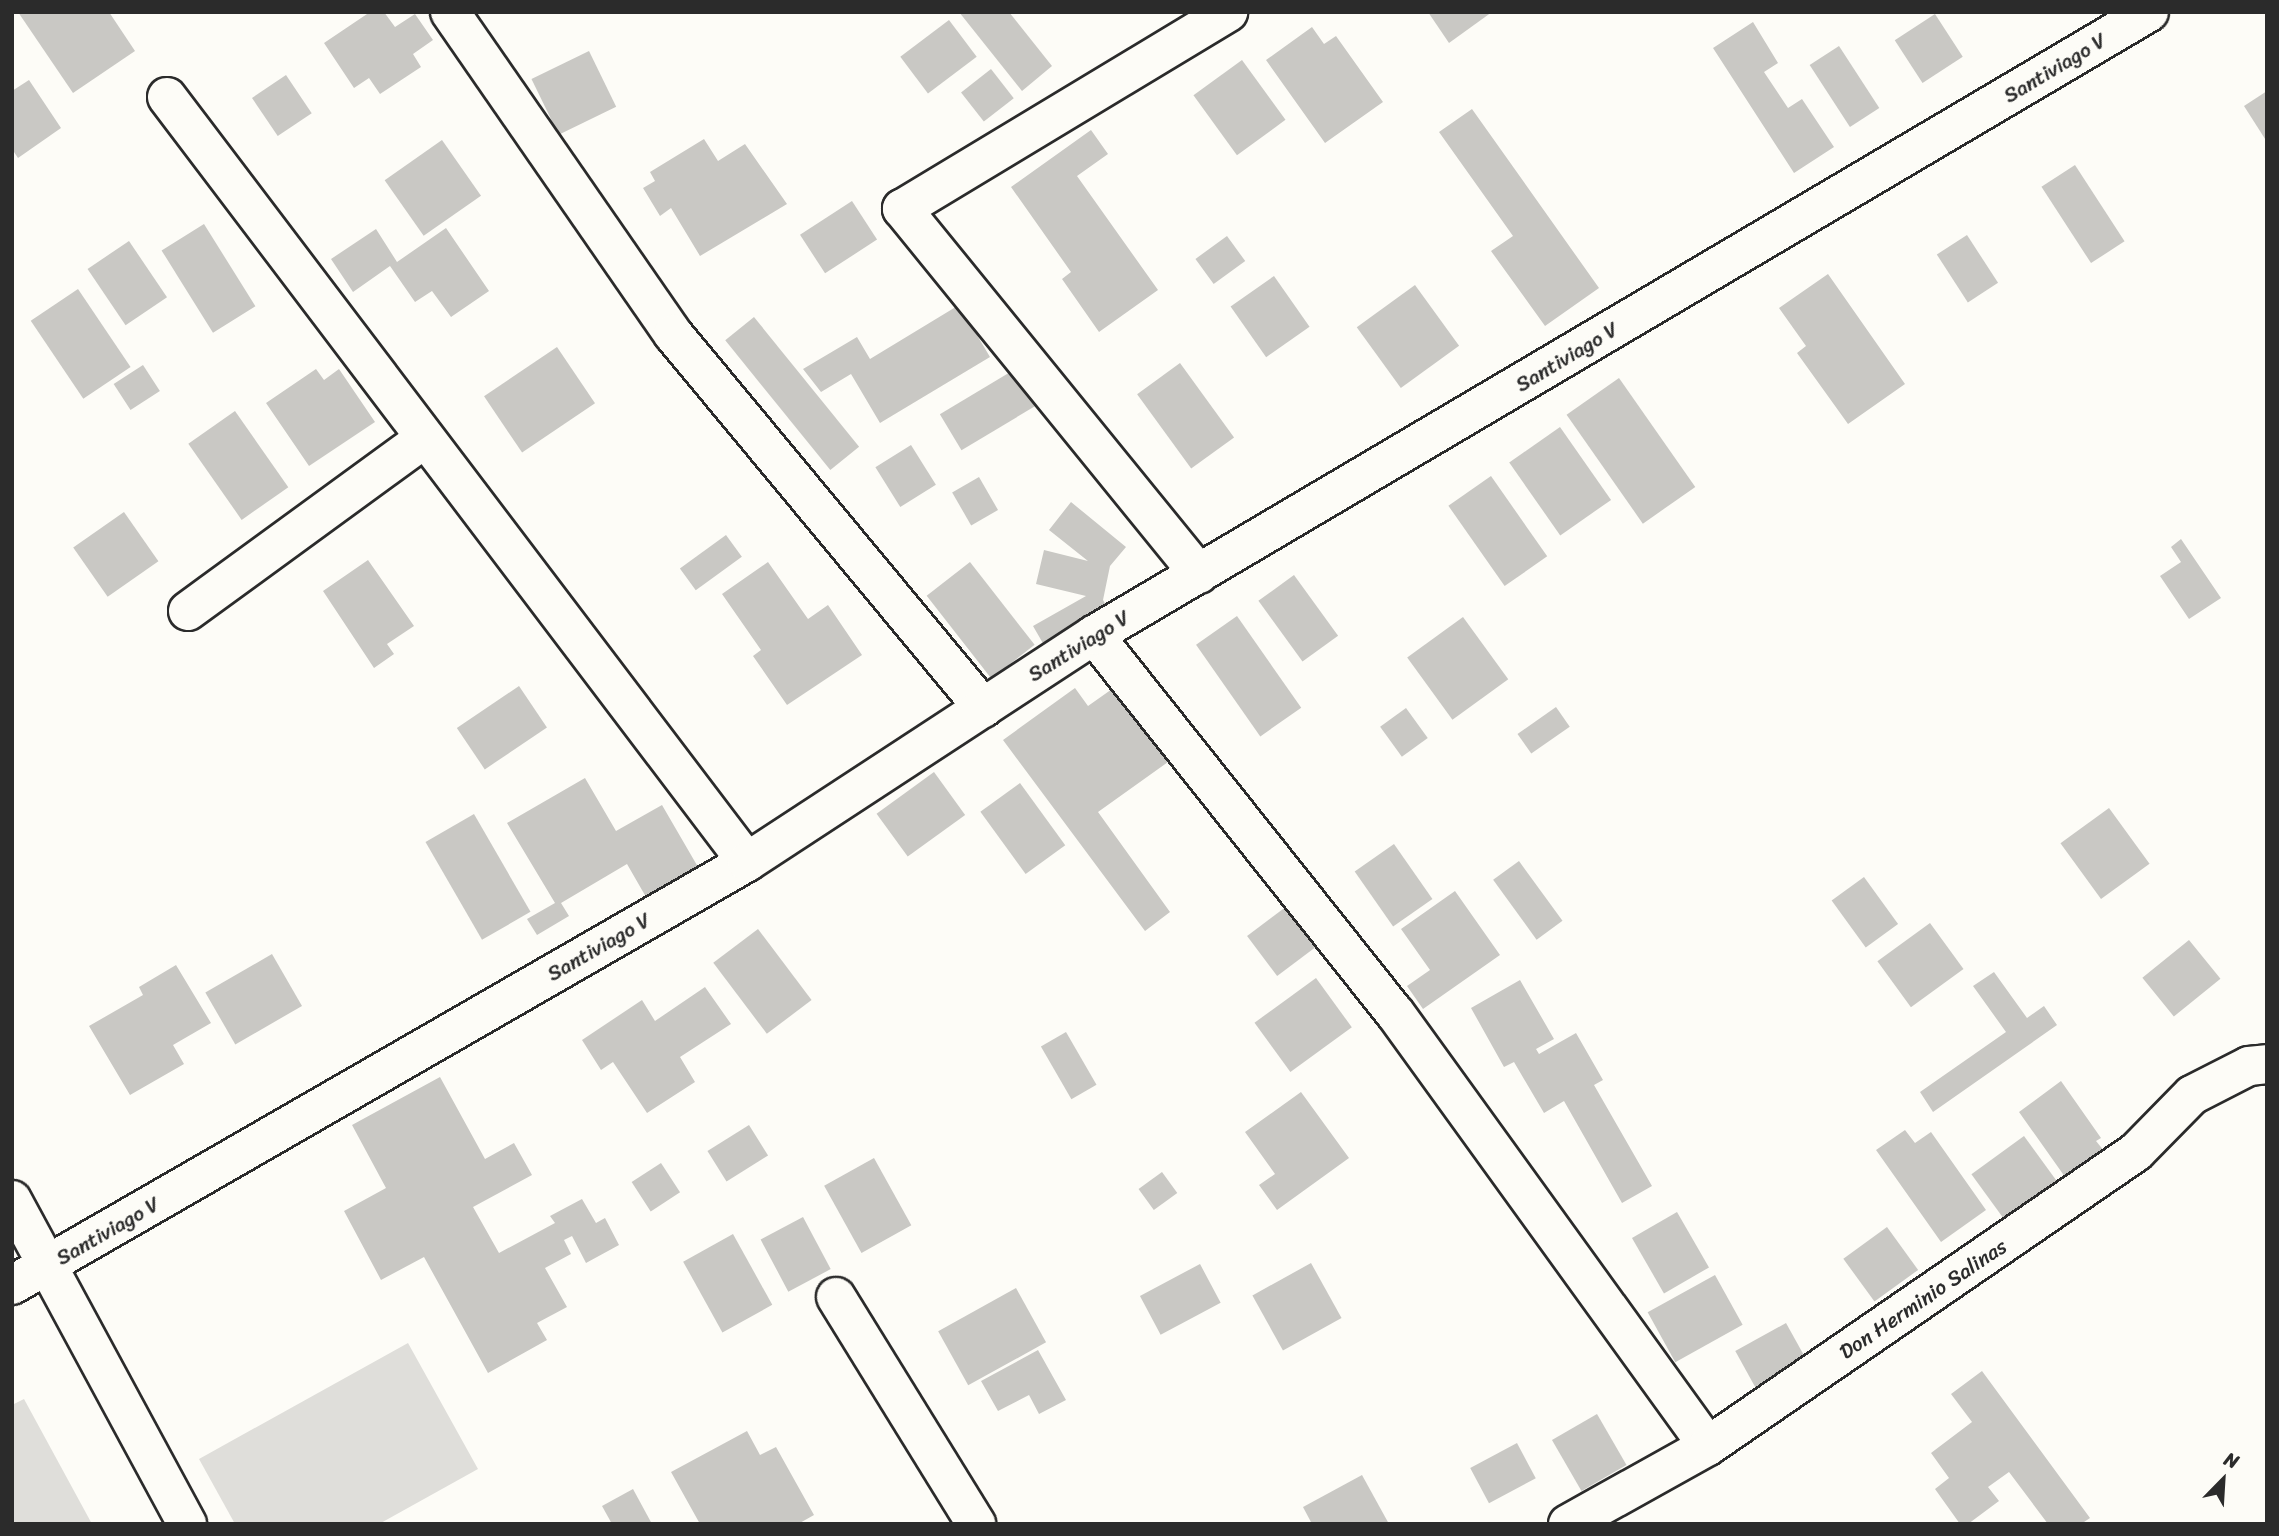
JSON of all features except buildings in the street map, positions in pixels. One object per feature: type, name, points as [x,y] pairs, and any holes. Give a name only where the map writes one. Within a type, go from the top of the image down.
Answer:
[{"type":"street","points":[[450,12],[673,334],[983,708]]},
{"type":"street","points":[[1199,574],[902,209],[1228,12]]},
{"type":"street","name":"Santiviago V","points":[[12,1285],[747,862],[1094,635],[2149,12]]},
{"type":"street","points":[[167,97],[747,862]]},
{"type":"street","points":[[188,611],[425,438]]},
{"type":"street","points":[[1094,635],[1395,1013],[1708,1446]]},
{"type":"street","name":"Don Herminio Salinas","points":[[1568,1524],[1708,1446],[2136,1152],[2192,1095],[2249,1066],[2267,1064]]},
{"type":"street","points":[[12,1200],[187,1524]]},
{"type":"street","points":[[836,1297],[976,1524]]},
{"type":"shaded area","points":[[408,1343],[478,1469],[379,1524],[235,1524],[199,1459]]},
{"type":"shaded area","points":[[24,1399],[92,1524],[12,1524],[12,1405]]}]
